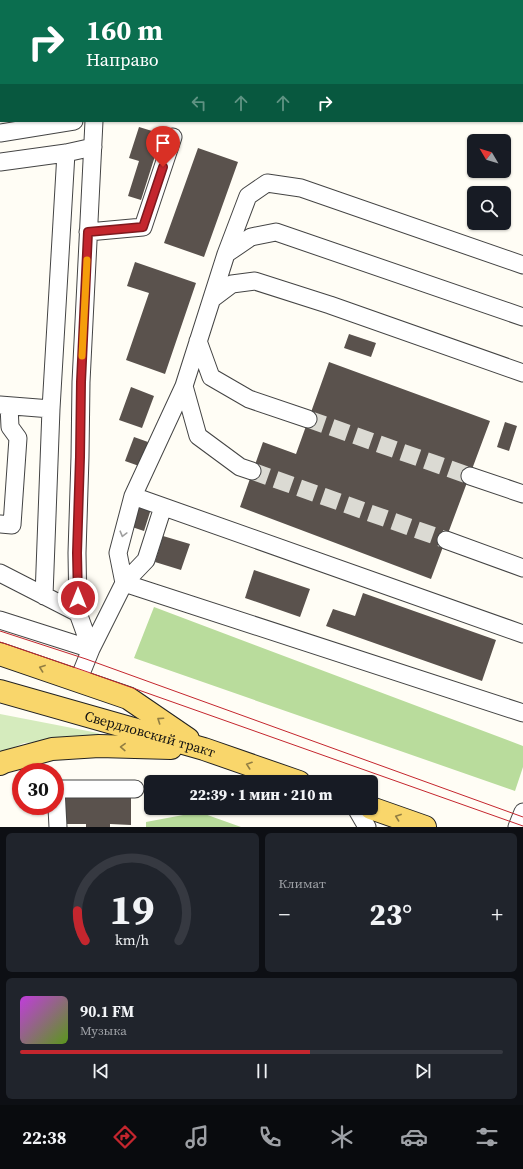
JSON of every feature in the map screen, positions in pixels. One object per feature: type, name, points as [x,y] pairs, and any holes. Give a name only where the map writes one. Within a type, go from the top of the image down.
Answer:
[{"type":"main road","points":[[0,654],[128,698],[204,749]]},
{"type":"main road","name":"Свердловский тракт","points":[[0,691],[204,749],[279,775]]},
{"type":"main road","points":[[0,764],[52,749],[99,746],[204,749]]},
{"type":"main road","points":[[378,810],[425,827]]},
{"type":"street","points":[[0,133],[68,122]]},
{"type":"street","points":[[91,649],[78,613],[77,553],[81,382],[94,122]]},
{"type":"street","points":[[88,232],[143,227],[173,138]]},
{"type":"street","points":[[0,162],[66,153],[93,147]]},
{"type":"street","points":[[44,596],[50,409],[66,153]]},
{"type":"street","points":[[124,583],[118,553],[133,496],[184,386],[226,254],[248,196],[266,184],[301,188],[523,265]]},
{"type":"street","points":[[226,254],[251,237],[276,232],[523,317]]},
{"type":"street","points":[[212,299],[232,284],[255,281],[330,305],[523,373]]},
{"type":"street","points":[[198,341],[211,377],[249,399],[308,419]]},
{"type":"street","points":[[184,386],[198,436],[240,467],[252,471]]},
{"type":"street","points":[[0,524],[12,525],[18,438],[10,427],[5,405],[50,409]]},
{"type":"street","points":[[470,476],[523,494]]},
{"type":"street","points":[[133,496],[523,634]]},
{"type":"street","points":[[78,681],[91,649],[124,583],[146,560],[163,507]]},
{"type":"street","points":[[446,540],[523,568]]},
{"type":"street","points":[[0,573],[78,613]]},
{"type":"street","points":[[124,583],[523,714]]},
{"type":"street","points":[[0,620],[91,649]]},
{"type":"street","points":[[58,827],[56,789],[135,789]]},
{"type":"street","points":[[517,827],[523,812]]},
{"type":"street","points":[[360,815],[367,827]]},
{"type":"green space","points":[[154,607],[523,746],[523,767],[515,791],[134,658]]},
{"type":"green space","points":[[0,714],[98,733],[106,738],[24,743],[0,753]]},
{"type":"green space","points":[[183,815],[207,815],[241,827],[146,827],[146,822]]},
{"type":"building","points":[[139,127],[162,134],[141,200],[128,196],[139,161],[129,158]]},
{"type":"building","points":[[198,148],[238,162],[204,257],[164,243]]},
{"type":"building","points":[[135,262],[196,283],[165,374],[126,360],[149,293],[127,286]]},
{"type":"building","points":[[349,334],[376,343],[371,357],[344,348]]},
{"type":"building","points":[[329,362],[490,421],[431,579],[240,507],[263,442],[296,454]]},
{"type":"building","points":[[131,387],[154,396],[142,428],[119,420]]},
{"type":"building","points":[[505,422],[517,426],[509,451],[497,447]]},
{"type":"building","points":[[134,437],[148,442],[139,466],[125,461]]},
{"type":"building","points":[[140,505],[151,509],[144,531],[132,527]]},
{"type":"building","points":[[163,536],[190,544],[181,570],[155,562]]},
{"type":"building","points":[[254,570],[310,589],[300,617],[245,598]]},
{"type":"building","points":[[363,593],[496,640],[482,681],[326,626],[333,609],[355,616]]},
{"type":"building","points":[[64,795],[131,795],[131,825],[110,824],[110,827],[86,827],[86,824],[64,824]]},
{"type":"tunnel","points":[[308,419],[470,476]]},
{"type":"tunnel","points":[[252,471],[446,540]]},
{"type":"tram line","points":[[0,631],[86,659],[523,817]]},
{"type":"tram line","points":[[0,642],[523,826]]},
{"type":"slow traffic","points":[[82,356],[87,260]]},
{"type":"route","points":[[78,598],[77,553],[81,382],[88,232],[143,227],[163,167]]}]
